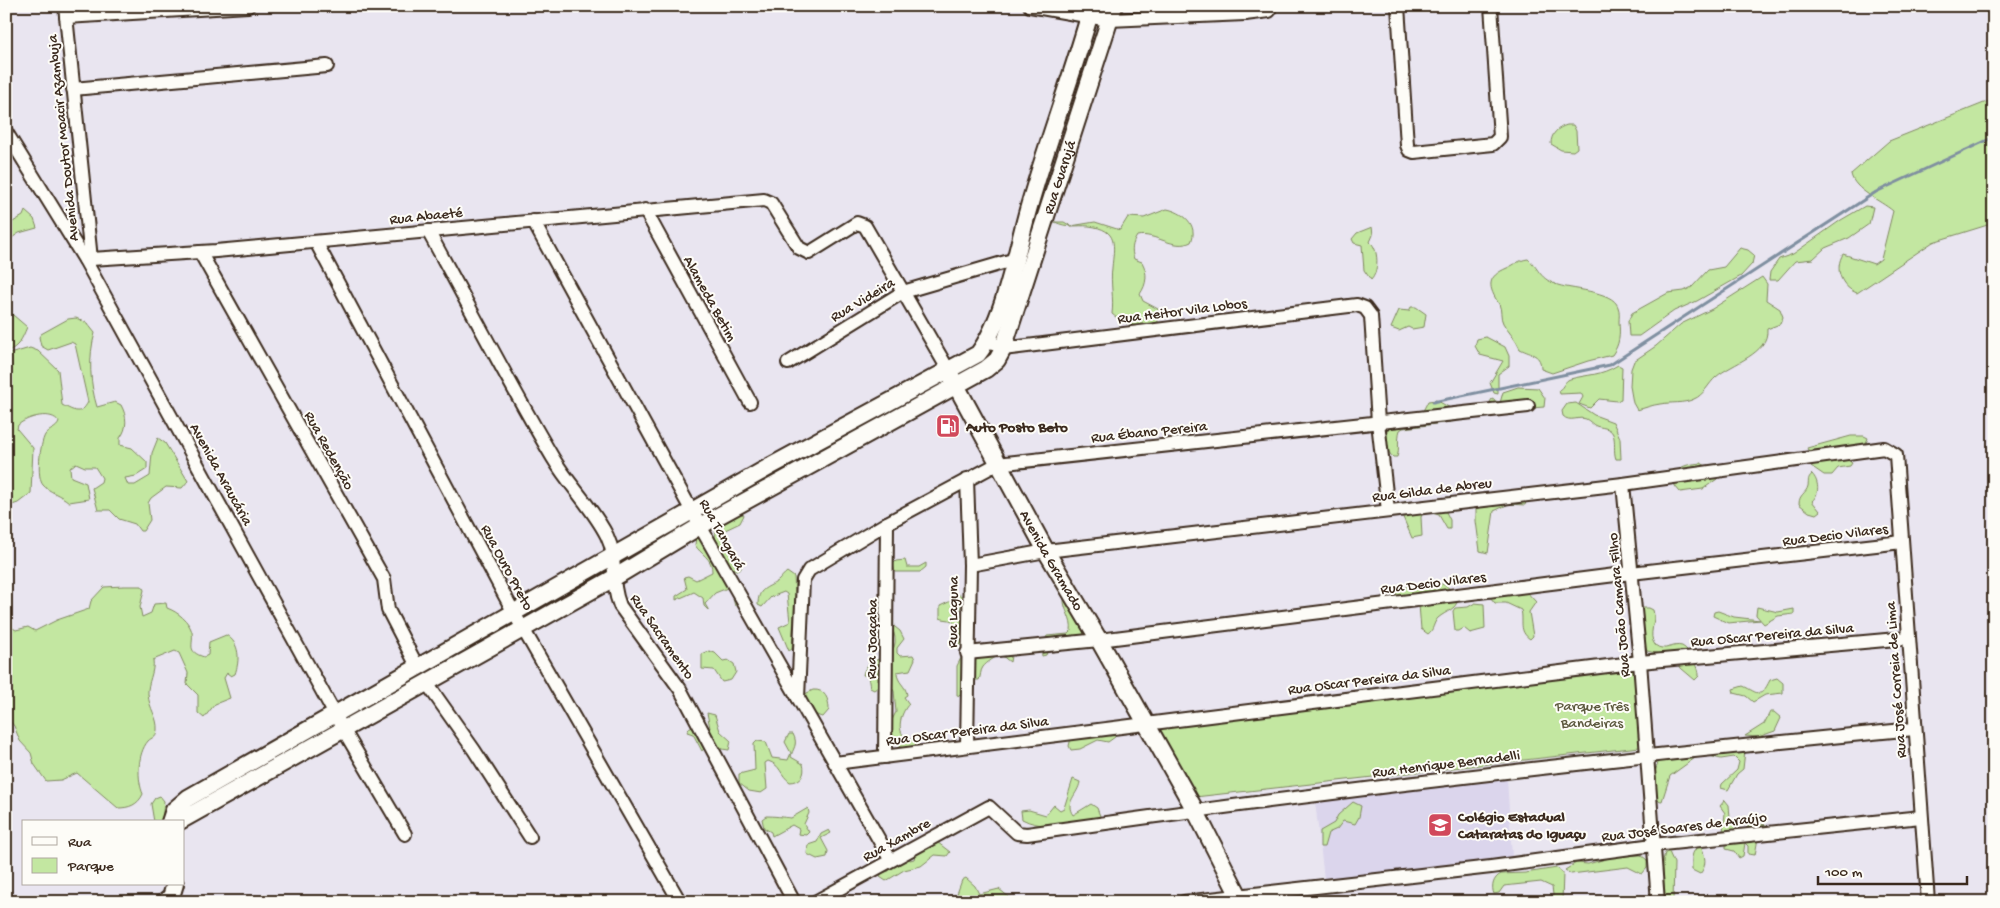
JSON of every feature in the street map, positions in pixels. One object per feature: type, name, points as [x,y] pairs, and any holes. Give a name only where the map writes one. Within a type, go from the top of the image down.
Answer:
[{"type":"main road","name":"Rua Guarujá","points":[[989,340],[1016,258],[1028,210],[1090,11]]},
{"type":"main road","name":"Rua Guarujá","points":[[1003,349],[1111,13]]},
{"type":"main road","points":[[171,820],[174,810],[188,798],[339,721],[422,675],[440,656],[612,579],[952,378],[978,354],[989,340]]},
{"type":"main road","points":[[422,675],[448,671],[614,556],[772,466],[952,378],[986,369],[997,360],[1003,349]]},
{"type":"main road","name":"Avenida Gramado","points":[[952,378],[1046,551],[1099,640],[1195,810],[1240,898]]},
{"type":"main road","points":[[440,656],[448,671]]},
{"type":"main road","points":[[181,820],[339,721]]},
{"type":"main road","points":[[165,902],[171,897],[174,886]]},
{"type":"street","points":[[65,12],[248,6]]},
{"type":"street","points":[[1030,6],[1111,13],[1268,10]]},
{"type":"street","points":[[1398,6],[1407,145],[1409,150],[1414,152],[1493,144],[1500,138],[1491,6]]},
{"type":"street","name":"Avenida Doutor Moacir Azambuja","points":[[65,12],[88,260]]},
{"type":"street","points":[[73,89],[327,66]]},
{"type":"street","name":"Avenida Araucária","points":[[6,132],[88,260],[339,721],[405,834]]},
{"type":"street","name":"Rua Abaeté","points":[[88,260],[316,242],[764,200],[771,203],[799,248],[809,253],[857,223]]},
{"type":"street","name":"Alameda Betim","points":[[645,210],[750,402]]},
{"type":"street","name":"Rua Tangará","points":[[533,221],[700,526],[890,860]]},
{"type":"street","name":"Avenida Gramado","points":[[857,223],[865,226],[952,378]]},
{"type":"street","name":"Rua Sacramento","points":[[428,231],[554,460],[595,515],[607,537],[614,556],[612,579],[620,606],[680,689],[794,902]]},
{"type":"street","name":"Rua Ouro Preto","points":[[316,242],[519,620],[680,902]]},
{"type":"street","name":"Rua Redenção","points":[[200,252],[384,580],[388,610],[422,675],[474,750],[530,837]]},
{"type":"street","name":"Rua Videira","points":[[788,363],[903,292],[1016,258]]},
{"type":"street","name":"Rua Heitor Vila Lobos","points":[[1003,349],[1357,305],[1365,308],[1371,316],[1378,422]]},
{"type":"street","points":[[989,340],[1003,349]]},
{"type":"street","name":"Rua Ébano Pereira","points":[[798,698],[803,580],[805,574],[887,523],[998,464],[1528,406]]},
{"type":"street","points":[[1378,422],[1388,511]]},
{"type":"street","name":"Rua Gilda de Abreu","points":[[970,565],[1046,551],[1623,484],[1884,448],[1896,455]]},
{"type":"street","name":"Rua José Correia de Lima","points":[[1896,455],[1914,729],[1928,902]]},
{"type":"street","name":"Rua Laguna","points":[[967,479],[970,565],[967,653],[967,746]]},
{"type":"street","name":"Rua João Camara Filho","points":[[1623,484],[1640,662],[1658,902]]},
{"type":"street","name":"Rua Joaçaba","points":[[885,757],[887,523]]},
{"type":"street","name":"Rua Decio Vilares","points":[[967,653],[1099,640],[1631,573],[1902,542]]},
{"type":"street","name":"Rua OScar Pereira da Silva","points":[[835,763],[1640,662],[1908,638]]},
{"type":"street","name":"Rua Henrique Bernadelli","points":[[993,808],[1021,834],[1195,810],[1647,754],[1914,729]]},
{"type":"street","name":"Rua Xambre","points":[[815,902],[986,808],[993,808]]},
{"type":"street","name":"Rua José Soares de Araújo","points":[[1184,902],[1240,898],[1653,845],[1921,817]]},
{"type":"shaded area","points":[[1507,778],[1512,857],[1324,879],[1315,801]]},
{"type":"green space","points":[[1994,99],[1994,223],[1933,242],[1857,293],[1851,290],[1843,282],[1839,271],[1840,260],[1843,254],[1874,264],[1881,259],[1893,211],[1862,190],[1853,180],[1851,174],[1889,141]]},
{"type":"green space","points":[[1567,125],[1573,125],[1576,131],[1577,148],[1573,151],[1561,150],[1551,144],[1555,132]]},
{"type":"green space","points":[[1865,206],[1873,207],[1869,224],[1849,238],[1825,248],[1813,259],[1795,261],[1778,280],[1769,280],[1770,272],[1779,259],[1793,254],[1841,220]]},
{"type":"green space","points":[[1167,209],[1179,213],[1188,220],[1193,230],[1191,242],[1185,244],[1171,243],[1144,235],[1137,236],[1133,244],[1134,259],[1142,262],[1146,274],[1144,286],[1140,294],[1143,301],[1158,309],[1157,325],[1128,324],[1112,314],[1113,240],[1106,231],[1099,228],[1072,226],[1095,222],[1120,230],[1128,217],[1144,218]]},
{"type":"green space","points":[[25,211],[34,219],[37,228],[19,233],[6,242],[6,226],[23,216]]},
{"type":"green space","points":[[1055,222],[1064,222],[1071,226],[1064,225]]},
{"type":"green space","points":[[1372,227],[1373,235],[1370,242],[1375,250],[1377,266],[1371,280],[1364,270],[1362,245],[1354,243],[1352,239],[1357,233]]},
{"type":"green space","points":[[1740,248],[1748,250],[1754,255],[1752,264],[1741,276],[1697,301],[1674,311],[1639,336],[1629,336],[1628,321],[1632,313],[1668,293],[1684,291],[1692,287],[1708,270],[1724,267]]},
{"type":"green space","points":[[1528,259],[1542,275],[1555,284],[1590,291],[1614,301],[1619,310],[1619,335],[1617,347],[1612,355],[1552,373],[1541,369],[1538,358],[1520,349],[1502,321],[1500,306],[1491,288],[1491,283],[1495,275],[1500,271],[1519,261]]},
{"type":"green space","points":[[1762,277],[1767,284],[1766,300],[1780,309],[1783,317],[1780,324],[1767,329],[1766,338],[1762,345],[1748,357],[1716,377],[1703,392],[1690,401],[1657,404],[1637,410],[1633,403],[1630,386],[1631,369],[1634,361],[1656,346],[1681,324],[1712,309]]},
{"type":"green space","points":[[1411,307],[1416,307],[1426,314],[1424,327],[1412,329],[1408,327],[1399,331],[1391,328],[1399,310],[1409,311]]},
{"type":"green space","points":[[6,309],[27,327],[17,345],[6,352]]},
{"type":"green space","points":[[76,318],[87,323],[95,333],[91,351],[91,370],[97,407],[115,402],[121,405],[126,422],[120,438],[120,445],[132,448],[147,462],[147,469],[136,476],[125,478],[128,485],[135,485],[150,476],[152,453],[158,438],[165,443],[188,481],[182,488],[166,487],[151,498],[148,503],[150,520],[143,531],[140,531],[135,524],[119,519],[110,510],[98,510],[92,488],[101,482],[102,478],[95,467],[85,467],[76,463],[70,468],[71,477],[86,483],[89,499],[69,502],[43,485],[39,468],[42,445],[45,435],[57,426],[59,422],[51,416],[33,417],[18,425],[17,429],[33,448],[31,493],[18,503],[6,507],[6,355],[30,348],[38,351],[58,370],[62,405],[80,411],[88,402],[75,344],[71,342],[48,350],[41,346],[39,337],[68,319]]},
{"type":"green space","points":[[1486,337],[1505,347],[1509,356],[1509,366],[1498,374],[1498,394],[1494,393],[1490,383],[1503,361],[1480,355],[1475,346],[1477,339]]},
{"type":"green space","points":[[1618,365],[1622,367],[1621,399],[1617,401],[1599,399],[1590,408],[1579,404],[1583,397],[1581,393],[1560,394],[1559,390],[1568,380],[1600,373]]},
{"type":"green space","points":[[1518,387],[1538,388],[1545,398],[1544,407],[1532,408],[1508,416],[1508,410],[1490,410],[1492,399],[1500,403],[1503,392]]},
{"type":"green space","points":[[1436,400],[1454,410],[1477,405],[1483,416],[1403,428],[1399,433],[1397,457],[1393,457],[1388,451],[1386,443],[1386,434],[1389,426],[1418,414],[1424,409],[1428,401]]},
{"type":"green space","points":[[1576,403],[1594,415],[1613,422],[1620,438],[1621,459],[1616,459],[1614,437],[1610,430],[1595,425],[1586,419],[1568,419],[1563,416],[1562,411],[1567,404]]},
{"type":"green space","points":[[1851,436],[1864,436],[1868,438],[1866,443],[1859,447],[1813,452],[1809,452],[1807,448]]},
{"type":"green space","points":[[1846,459],[1852,463],[1850,466],[1838,468],[1832,475],[1824,475],[1811,466],[1813,462]]},
{"type":"green space","points":[[1701,463],[1715,471],[1717,479],[1703,489],[1680,492],[1675,486],[1678,470],[1685,466]]},
{"type":"green space","points":[[1812,474],[1818,488],[1812,501],[1820,511],[1816,514],[1809,512],[1799,504]]},
{"type":"green space","points":[[1528,497],[1525,505],[1509,504],[1494,511],[1488,553],[1480,551],[1476,504]]},
{"type":"green space","points":[[1405,501],[1445,510],[1450,520],[1450,529],[1447,529],[1439,515],[1424,511],[1421,517],[1422,536],[1412,538],[1402,515]]},
{"type":"green space","points":[[740,513],[744,515],[740,523],[721,532],[727,537],[742,566],[740,570],[736,570],[722,556],[715,537],[716,530],[721,523]]},
{"type":"green space","points":[[696,537],[708,549],[723,570],[734,591],[735,606],[730,587],[715,593],[705,604],[709,611],[704,606],[703,598],[694,592],[676,600],[676,596],[687,589],[684,577],[688,576],[696,580],[712,572],[710,563],[695,545]]},
{"type":"green space","points":[[905,560],[907,567],[919,567],[926,563],[926,567],[920,572],[895,572],[893,564],[896,561]]},
{"type":"green space","points":[[787,572],[794,577],[795,595],[792,649],[789,651],[779,627],[790,622],[787,594],[784,592],[771,597],[762,607],[758,605],[761,592],[778,581]]},
{"type":"green space","points":[[1433,582],[1446,585],[1458,599],[1453,608],[1438,618],[1428,634],[1421,629],[1419,605],[1396,599],[1397,589]]},
{"type":"green space","points":[[142,586],[144,590],[140,607],[142,617],[151,613],[154,604],[166,603],[167,608],[182,617],[192,632],[192,648],[198,655],[204,657],[208,655],[209,642],[226,635],[231,638],[238,652],[238,663],[235,674],[231,676],[227,673],[224,678],[230,698],[215,704],[204,718],[198,713],[198,695],[187,684],[188,673],[179,653],[175,651],[153,660],[148,694],[157,730],[155,736],[144,746],[140,760],[139,775],[143,794],[139,801],[133,805],[118,808],[77,773],[61,780],[46,781],[34,764],[31,753],[20,741],[14,726],[6,716],[6,624],[16,630],[28,627],[35,631],[57,620],[89,609],[91,601],[104,587]]},
{"type":"green space","points":[[1524,589],[1536,602],[1529,612],[1533,636],[1530,639],[1524,633],[1521,610],[1506,603],[1495,603],[1490,597],[1491,593]]},
{"type":"green space","points":[[956,594],[963,596],[959,614],[967,624],[963,645],[959,645],[957,629],[954,623],[951,620],[940,618],[940,606],[951,601]]},
{"type":"green space","points":[[1067,597],[1085,629],[1083,637],[1048,650],[1046,655],[1042,656],[1041,648],[1047,636],[1068,634],[1071,631],[1071,622],[1064,603],[1064,599]]},
{"type":"green space","points":[[1475,603],[1484,604],[1485,629],[1470,633],[1464,628],[1455,631],[1453,611],[1455,608],[1468,607]]},
{"type":"green space","points":[[1757,607],[1778,612],[1794,609],[1794,614],[1778,616],[1764,624],[1756,615]]},
{"type":"green space","points":[[1642,608],[1653,610],[1652,637],[1655,645],[1662,648],[1682,646],[1691,655],[1699,673],[1695,680],[1675,663],[1660,654],[1647,651],[1645,647]]},
{"type":"green space","points":[[1718,611],[1734,617],[1760,620],[1728,623],[1713,616],[1714,612]]},
{"type":"green space","points":[[890,623],[900,631],[904,639],[897,648],[897,653],[900,656],[913,655],[915,659],[910,670],[897,672],[898,679],[907,695],[904,697],[909,704],[902,715],[900,729],[904,736],[918,745],[910,748],[898,746],[889,737],[890,724],[896,712],[894,691],[881,670],[878,687],[874,690],[870,688],[868,676],[863,675],[865,669],[870,664],[892,651],[895,645],[895,636]]},
{"type":"green space","points":[[1012,650],[1010,662],[1001,655],[994,658],[983,667],[979,680],[974,680],[965,697],[957,695],[957,666],[961,658],[968,655]]},
{"type":"green space","points":[[709,651],[715,653],[723,661],[728,660],[734,664],[736,672],[731,680],[722,682],[714,670],[702,669],[702,654]]},
{"type":"green space","name":"Parque Três Bandeiras","points":[[1635,669],[1640,747],[1195,797],[1155,727]]},
{"type":"green space","points":[[1777,678],[1783,683],[1783,693],[1765,695],[1753,702],[1746,696],[1734,693],[1733,689],[1743,686],[1761,693],[1770,680]]},
{"type":"green space","points":[[813,690],[821,691],[826,696],[829,710],[823,717],[813,712],[803,695]]},
{"type":"green space","points":[[1770,712],[1774,712],[1781,718],[1775,731],[1758,737],[1745,736],[1764,724]]},
{"type":"green space","points":[[707,713],[715,715],[720,731],[731,741],[729,750],[722,749],[710,741],[702,751],[693,734],[687,732],[690,727],[710,728]]},
{"type":"green space","points":[[1114,733],[1115,737],[1108,742],[1098,740],[1080,749],[1071,750],[1069,746],[1071,738]]},
{"type":"green space","points":[[789,734],[793,734],[795,738],[795,747],[791,757],[803,764],[804,771],[800,779],[790,782],[776,765],[768,761],[765,763],[767,789],[761,793],[749,791],[739,783],[739,774],[755,770],[754,744],[757,741],[766,742],[772,758],[788,760],[791,753],[785,742]]},
{"type":"green space","points":[[1715,742],[1745,751],[1743,769],[1737,774],[1728,790],[1721,788],[1722,784],[1737,770],[1739,762],[1734,757],[1721,759],[1705,755],[1710,743]]},
{"type":"green space","points":[[1696,754],[1695,758],[1670,776],[1662,801],[1654,800],[1654,775],[1659,760]]},
{"type":"green space","points":[[1073,779],[1080,782],[1070,806],[1073,815],[1091,804],[1097,808],[1100,816],[1097,819],[1076,821],[1074,824],[1047,825],[1035,824],[1022,819],[1021,811],[1029,810],[1046,815],[1054,805],[1060,810],[1064,808]]},
{"type":"green space","points":[[160,796],[164,801],[162,820],[154,820],[151,804],[155,798]]},
{"type":"green space","points":[[1725,800],[1729,805],[1730,818],[1738,826],[1732,831],[1723,832],[1725,813],[1720,806]]},
{"type":"green space","points":[[1353,802],[1361,806],[1359,817],[1355,824],[1343,821],[1337,829],[1328,833],[1324,847],[1320,847],[1320,831],[1334,823],[1338,815]]},
{"type":"green space","points":[[808,808],[809,813],[804,824],[809,832],[806,835],[798,834],[799,829],[792,825],[772,836],[771,832],[764,828],[762,819],[766,816],[791,818]]},
{"type":"green space","points":[[1762,824],[1770,826],[1771,830],[1758,838],[1755,855],[1748,854],[1748,846],[1745,843],[1743,856],[1739,858],[1734,851],[1726,849],[1726,842],[1744,831],[1749,825]]},
{"type":"green space","points":[[829,830],[831,833],[821,838],[828,851],[827,857],[817,859],[807,854],[808,845],[817,842],[821,834]]},
{"type":"green space","points":[[937,842],[950,852],[947,856],[935,855],[921,866],[904,870],[886,881],[880,877],[881,873],[889,871],[890,867],[907,856],[910,860],[914,859],[917,851]]},
{"type":"green space","points":[[1700,846],[1705,860],[1704,868],[1700,874],[1692,870],[1692,856]]},
{"type":"green space","points":[[1669,852],[1674,863],[1673,902],[1664,902],[1663,859],[1665,853]]},
{"type":"green space","points":[[1641,855],[1647,860],[1647,868],[1642,874],[1628,867],[1571,874],[1565,870],[1576,863],[1588,864],[1616,856]]},
{"type":"green space","points":[[1557,868],[1563,873],[1562,902],[1554,902],[1552,887],[1541,882],[1504,886],[1499,893],[1494,894],[1493,883],[1501,874],[1525,873]]},
{"type":"green space","points":[[966,878],[975,886],[979,894],[999,889],[1015,902],[954,902],[962,880]]},
{"type":"waterway","points":[[1433,402],[1610,365],[1876,192],[1994,137]]},
{"type":"place","name":"Auto Posto Beto","points":[[948,426]]},
{"type":"place","name":"Colégio Estadual Cataratas do Iguaçu","points":[[1440,825]]}]
